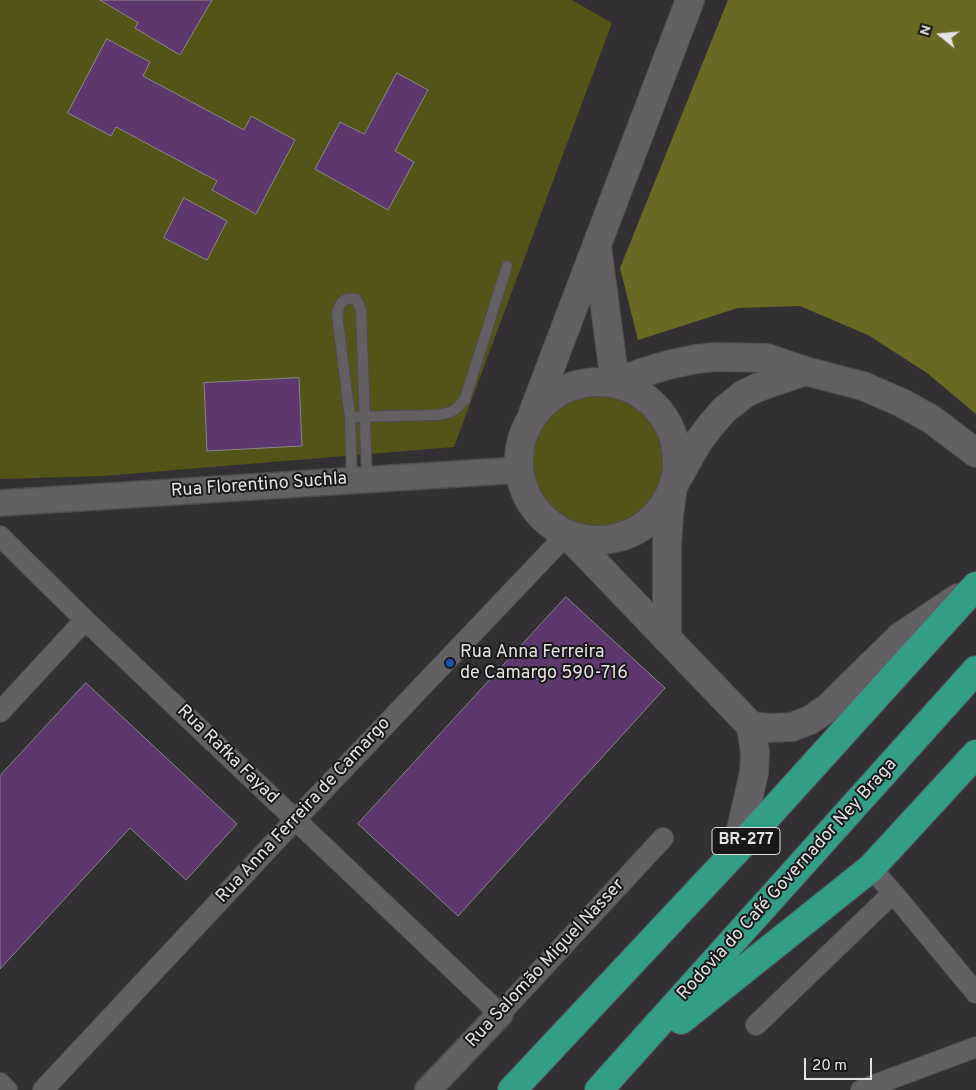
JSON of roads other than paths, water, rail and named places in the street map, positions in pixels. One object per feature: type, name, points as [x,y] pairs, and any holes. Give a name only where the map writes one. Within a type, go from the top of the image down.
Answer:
[{"type":"highway","name":"BR-277","points":[[512,1090],[736,851],[975,587]]},
{"type":"highway","name":"Rodovia do Café Governador Ney Braga","points":[[599,1090],[976,670]]},
{"type":"highway","points":[[619,1069],[871,868],[976,754]]},
{"type":"main road","points":[[690,0],[523,436],[519,470],[523,485],[539,514],[567,534],[582,539],[598,540],[614,539],[630,534],[644,525],[666,501],[698,442],[724,410],[744,394],[805,370]]},
{"type":"main road","points":[[597,243],[615,384]]},
{"type":"main road","points":[[615,384],[668,364],[696,359],[716,357],[767,358],[863,386],[902,402],[931,420],[976,453]]},
{"type":"main road","points":[[530,421],[540,408],[566,388],[582,383],[598,382],[615,384],[645,397],[657,408],[667,422],[677,453],[677,469],[669,514],[667,544],[667,639]]},
{"type":"main road","points":[[567,534],[751,726],[756,752],[754,773],[736,851]]},
{"type":"main road","points":[[751,726],[769,728],[792,727],[810,720],[829,707],[900,637],[975,587]]},
{"type":"street","name":"Rua Florentino Suchla","points":[[0,503],[519,470]]},
{"type":"street","name":"Rua Anna Ferreira de Camargo","points":[[43,1090],[295,820],[567,534]]},
{"type":"street","name":"Rua Rafka Fayad","points":[[0,536],[85,620],[500,1014]]},
{"type":"street","points":[[0,712],[85,620]]},
{"type":"street","name":"Rua Salomão Miguel Nasser","points":[[428,1090],[663,838]]},
{"type":"street","points":[[871,868],[976,993]]},
{"type":"street","points":[[756,1025],[893,893]]},
{"type":"street","points":[[861,1090],[976,1047]]},
{"type":"street","points":[[0,1084],[7,1090]]},
{"type":"lane","points":[[350,417],[438,415],[450,413],[458,408],[465,399],[507,266]]},
{"type":"lane","points":[[346,298],[356,299],[361,308],[365,416],[360,479],[337,312],[340,303],[346,298]]},
{"type":"place","name":"Rua Anna Ferreira de Camargo 590-716","points":[[450,663]]}]
